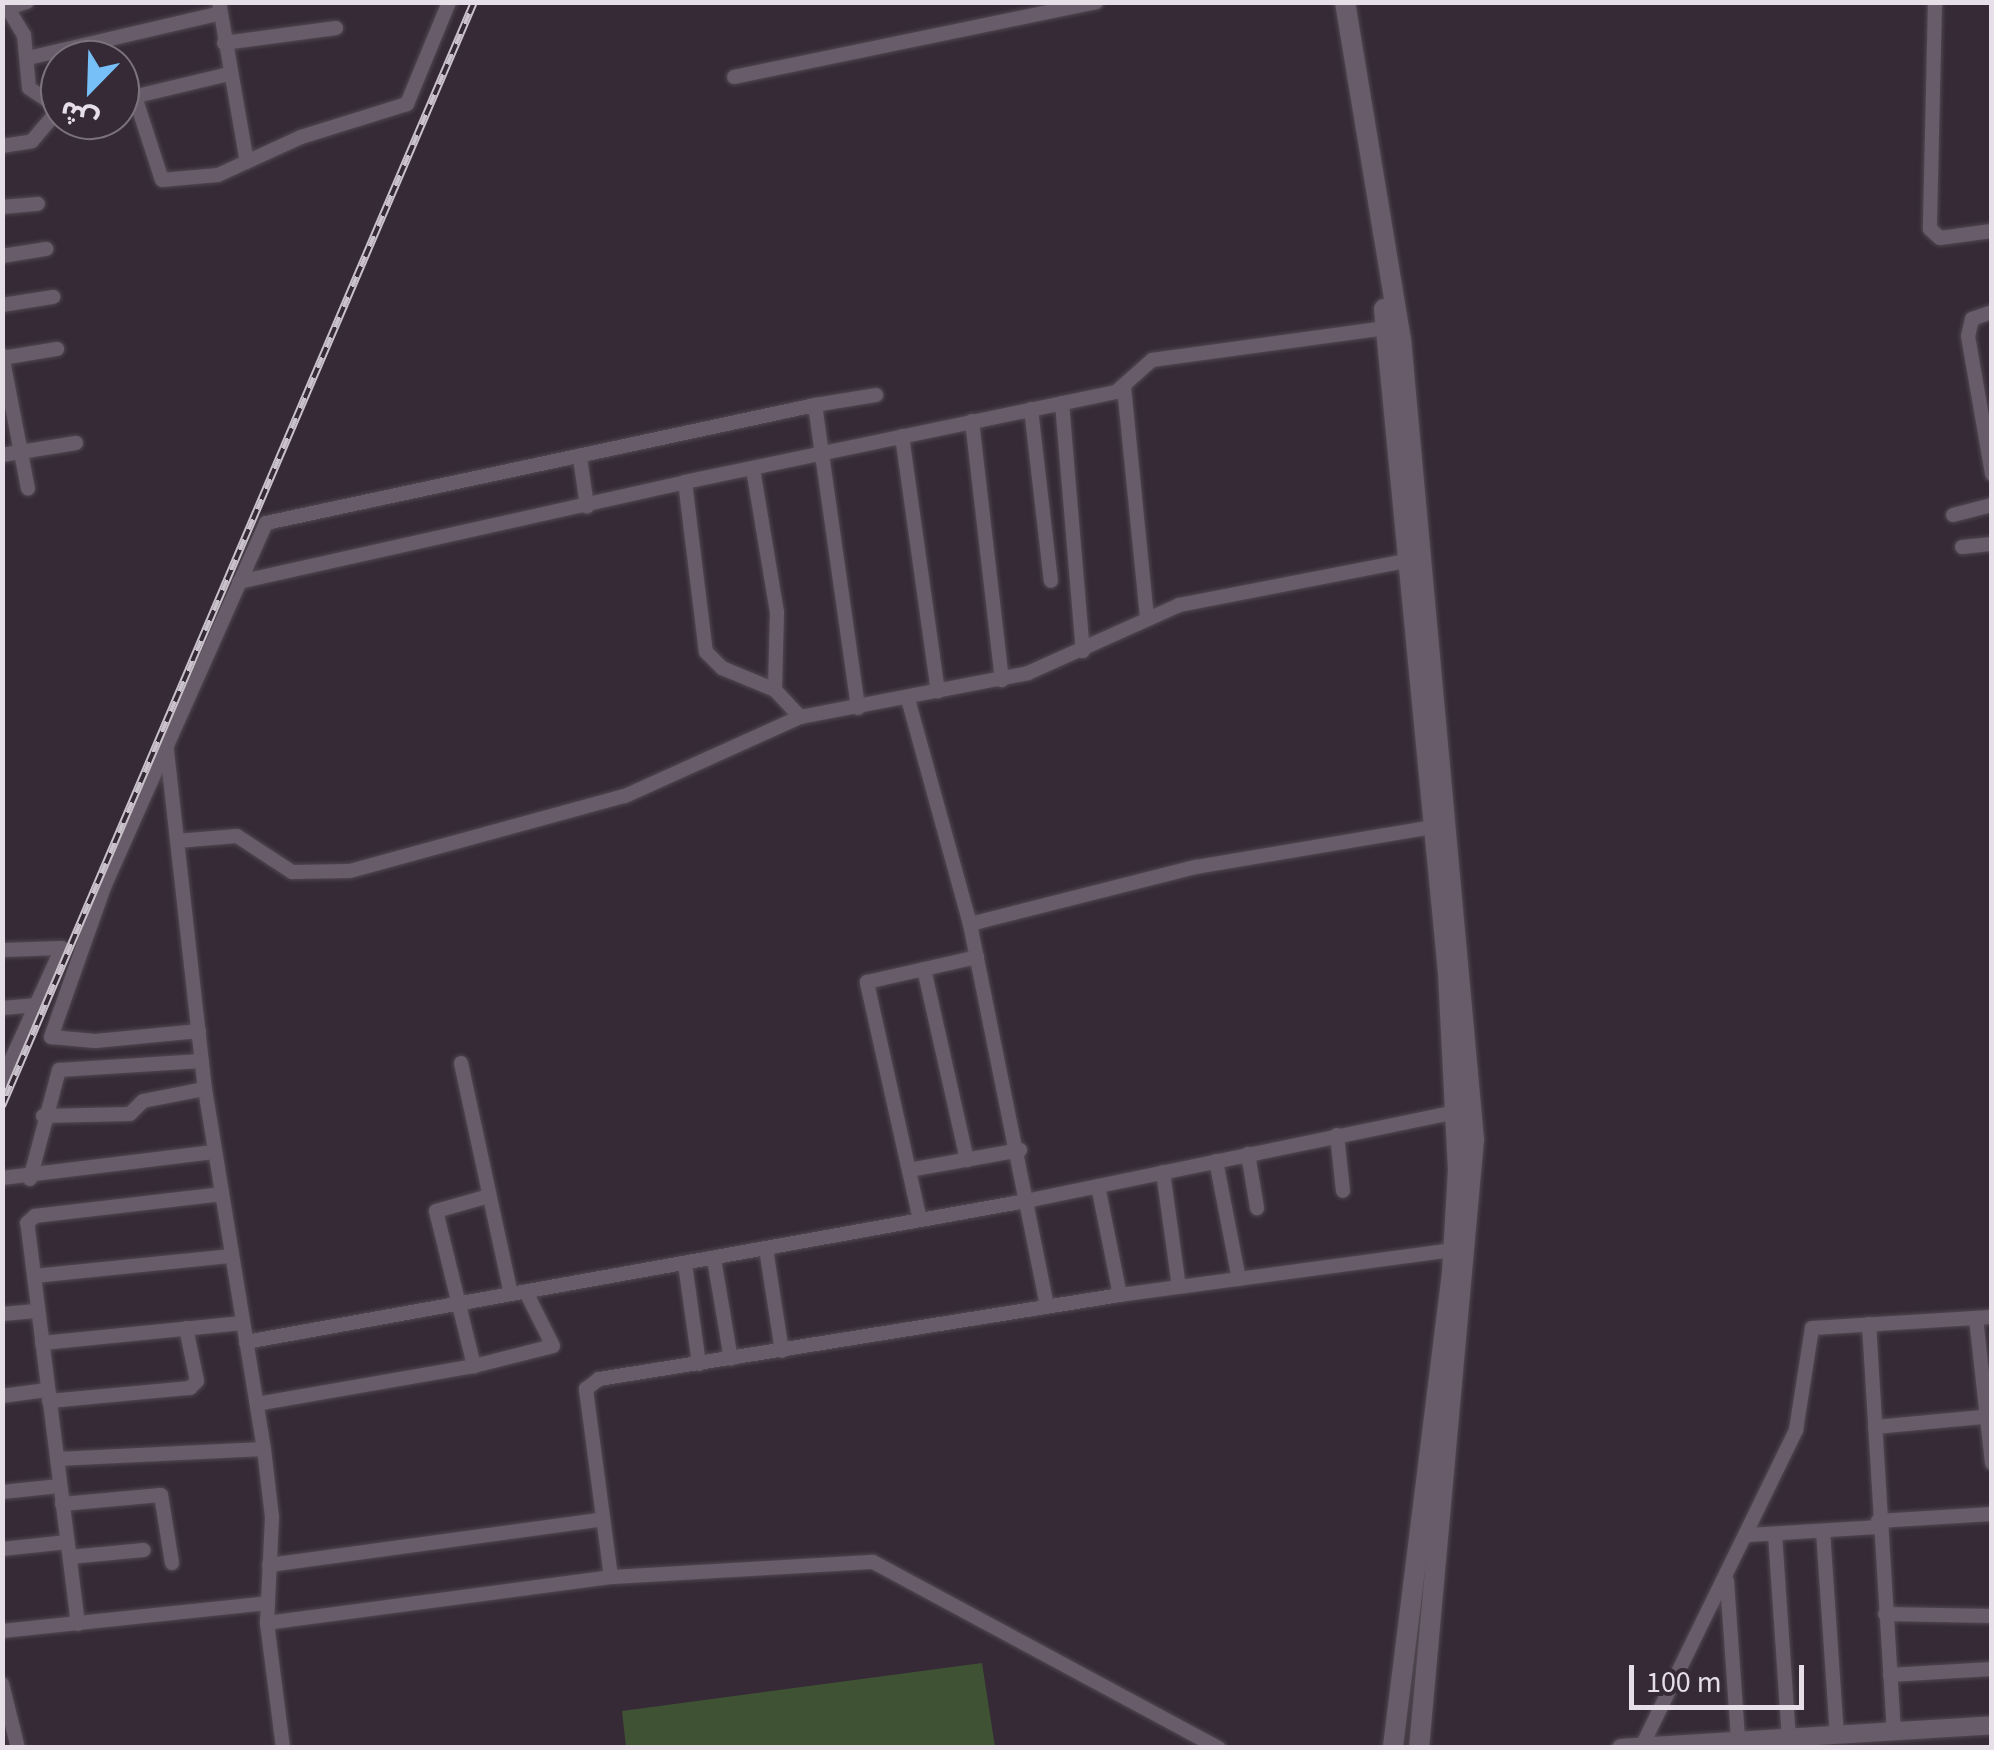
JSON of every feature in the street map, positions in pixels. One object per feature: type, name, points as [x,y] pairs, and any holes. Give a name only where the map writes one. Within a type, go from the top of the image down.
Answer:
[{"type":"main road","points":[[1345,2],[1406,391],[1474,1139],[1419,1748]]},
{"type":"main road","points":[[1386,262],[1386,328],[1457,1112],[1454,1250],[1393,1748]]},
{"type":"street","points":[[27,2],[5,5],[28,58],[29,88],[40,95]]},
{"type":"street","points":[[140,129],[162,180],[218,176],[411,100],[448,2]]},
{"type":"street","points":[[734,77],[1096,2]]},
{"type":"street","points":[[1936,2],[1930,229],[1940,238],[1992,232]]},
{"type":"street","points":[[28,58],[220,8],[228,74],[246,162]]},
{"type":"street","points":[[224,43],[336,28]]},
{"type":"street","points":[[140,96],[228,74]]},
{"type":"street","points":[[2,146],[32,141],[40,132]]},
{"type":"street","points":[[2,208],[38,204]]},
{"type":"street","points":[[2,256],[46,249]]},
{"type":"street","points":[[2,306],[53,296]]},
{"type":"street","points":[[1992,312],[1972,318],[1968,336],[1992,474]]},
{"type":"street","points":[[239,582],[1124,387],[1152,360],[1386,328]]},
{"type":"street","points":[[28,490],[3,357],[57,349]]},
{"type":"street","points":[[1124,387],[1147,618]]},
{"type":"street","points":[[198,1030],[95,1041],[51,1037],[104,887],[268,522],[876,394]]},
{"type":"street","points":[[1062,402],[1082,650]]},
{"type":"street","points":[[815,405],[826,453],[858,708]]},
{"type":"street","points":[[1031,409],[1050,581]]},
{"type":"street","points":[[972,421],[1002,680]]},
{"type":"street","points":[[902,436],[938,692]]},
{"type":"street","points":[[2,455],[76,443]]},
{"type":"street","points":[[580,458],[587,506]]},
{"type":"street","points":[[753,469],[777,612],[774,690]]},
{"type":"street","points":[[685,482],[706,652],[722,668],[774,690],[800,717]]},
{"type":"street","points":[[1953,515],[1992,506]]},
{"type":"street","points":[[1962,548],[1992,544]]},
{"type":"street","points":[[178,842],[237,836],[292,872],[350,871],[625,796],[800,717],[1002,680],[1082,650],[1147,618],[1406,561]]},
{"type":"street","points":[[908,699],[970,924],[1031,1200],[1047,1306]]},
{"type":"street","points":[[167,750],[205,1089],[264,1449],[268,1623],[283,1748]]},
{"type":"street","points":[[970,924],[1196,867],[1432,827]]},
{"type":"street","points":[[2,950],[62,944],[2,1080]]},
{"type":"street","points":[[920,1220],[867,982],[977,956]]},
{"type":"street","points":[[924,968],[966,1160]]},
{"type":"street","points":[[2,1008],[37,1005]]},
{"type":"street","points":[[30,1179],[43,1116],[65,1068],[202,1061]]},
{"type":"street","points":[[257,1404],[474,1366],[552,1346],[518,1293],[490,1196],[460,1063]]},
{"type":"street","points":[[43,1116],[130,1114],[143,1100],[205,1089]]},
{"type":"street","points":[[246,1342],[1031,1200],[1457,1112]]},
{"type":"street","points":[[1337,1136],[1343,1191]]},
{"type":"street","points":[[909,1170],[1020,1150]]},
{"type":"street","points":[[2,1178],[30,1179],[215,1152]]},
{"type":"street","points":[[1248,1154],[1257,1208]]},
{"type":"street","points":[[1216,1161],[1239,1278]]},
{"type":"street","points":[[1163,1172],[1179,1287]]},
{"type":"street","points":[[1098,1186],[1120,1294]]},
{"type":"street","points":[[78,1624],[37,1311],[32,1217],[222,1194]]},
{"type":"street","points":[[474,1366],[436,1211],[490,1196]]},
{"type":"street","points":[[766,1249],[782,1351]]},
{"type":"street","points":[[611,1577],[586,1389],[599,1379],[1120,1294],[1454,1250]]},
{"type":"street","points":[[34,1276],[232,1256]]},
{"type":"street","points":[[714,1259],[730,1359]]},
{"type":"street","points":[[685,1264],[698,1364]]},
{"type":"street","points":[[2,1314],[37,1311]]},
{"type":"street","points":[[1638,1747],[1748,1535],[1796,1430],[1812,1328],[1984,1317],[1986,1414],[1992,1463]]},
{"type":"street","points":[[42,1343],[243,1324]]},
{"type":"street","points":[[1868,1324],[1894,1731]]},
{"type":"street","points":[[2,1396],[190,1388],[196,1380],[186,1328]]},
{"type":"street","points":[[1875,1427],[1986,1414]]},
{"type":"street","points":[[57,1459],[264,1449]]},
{"type":"street","points":[[2,1492],[60,1486]]},
{"type":"street","points":[[62,1504],[161,1495],[172,1563]]},
{"type":"street","points":[[1748,1535],[1992,1514]]},
{"type":"street","points":[[269,1565],[603,1518]]},
{"type":"street","points":[[1823,1530],[1850,1738]]},
{"type":"street","points":[[1775,1534],[1789,1737]]},
{"type":"street","points":[[2,1549],[144,1550]]},
{"type":"street","points":[[268,1623],[611,1577],[873,1562],[1219,1748]]},
{"type":"street","points":[[1727,1577],[1738,1740]]},
{"type":"street","points":[[2,1632],[268,1603]]},
{"type":"street","points":[[1885,1614],[1991,1619]]},
{"type":"street","points":[[1890,1675],[1992,1669]]},
{"type":"street","points":[[2,1684],[18,1748]]},
{"type":"street","points":[[1621,1748],[1789,1737],[1850,1738],[1992,1725]]},
{"type":"green space","points":[[982,1663],[995,1747],[626,1747],[622,1711]]},
{"type":"railway","points":[[2,1106],[474,2]]}]
